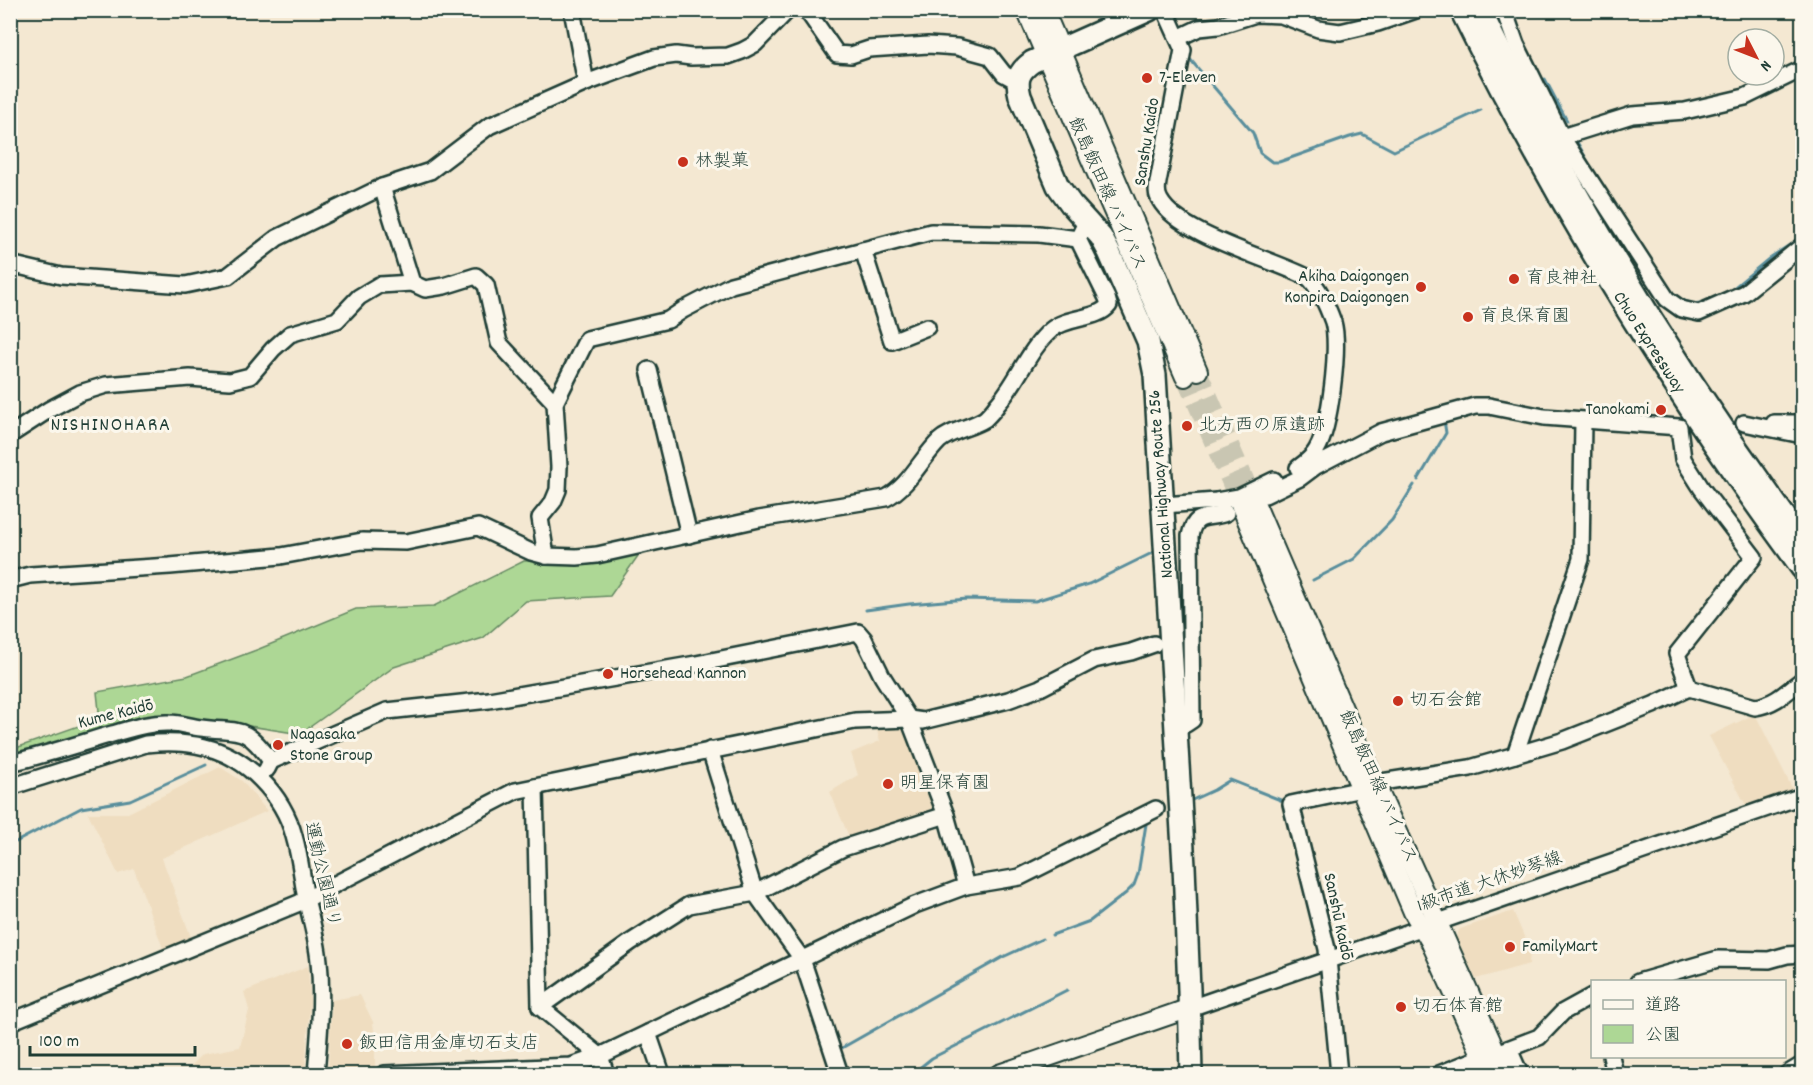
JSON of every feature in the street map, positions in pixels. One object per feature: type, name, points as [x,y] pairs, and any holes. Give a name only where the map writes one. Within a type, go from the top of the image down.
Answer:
[{"type":"highway","points":[[1017,81],[1026,66],[1149,10]]},
{"type":"highway","name":"Chuo Expressway","points":[[1461,10],[1515,116],[1613,289],[1676,388],[1763,515],[1803,568]]},
{"type":"highway","name":"Chuo Expressway","points":[[1480,10],[1512,78],[1627,281],[1708,406],[1803,540]]},
{"type":"highway","name":"National Highway Route 256","points":[[1017,81],[1020,96],[1059,186],[1071,204],[1082,230],[1109,252],[1148,342],[1155,375],[1176,728],[1190,1008],[1191,1074]]},
{"type":"main road","name":"飯島飯田線 バイパス","points":[[1026,10],[1054,53],[1192,374]]},
{"type":"main road","name":"飯島飯田線 バイパス","points":[[1044,10],[1054,53]]},
{"type":"main road","name":"飯島飯田線 バイパス","points":[[1246,502],[1429,925],[1495,1061]]},
{"type":"main road","points":[[999,1074],[1190,1008]]},
{"type":"street","points":[[572,10],[586,83]]},
{"type":"street","points":[[10,264],[62,276],[185,285],[228,276],[277,238],[382,187],[430,171],[489,126],[586,83],[654,58],[676,55],[729,56],[742,51],[755,44],[788,10]]},
{"type":"street","points":[[804,10],[810,15],[837,54],[851,55],[870,49],[928,45],[957,47],[990,56],[1004,74],[1017,81]]},
{"type":"street","points":[[1165,10],[1178,38],[1199,28],[1218,26],[1256,14],[1281,15],[1318,29],[1340,32],[1378,23],[1416,10]]},
{"type":"street","points":[[1504,10],[1516,44],[1562,137],[1666,299],[1681,309],[1699,313],[1744,292],[1803,246]]},
{"type":"street","name":"Sanshu Kaido","points":[[1164,505],[1216,501],[1239,496],[1288,474],[1306,462],[1317,450],[1322,439],[1331,397],[1336,343],[1334,323],[1316,285],[1301,274],[1192,228],[1161,202],[1157,192],[1158,182],[1183,50],[1178,38]]},
{"type":"street","points":[[1562,137],[1632,115],[1685,111],[1745,97],[1803,69]]},
{"type":"street","points":[[382,187],[412,284]]},
{"type":"street","points":[[10,580],[30,575],[281,556],[362,541],[406,542],[478,527],[531,552],[546,556],[577,557],[597,555],[759,519],[886,498],[896,492],[941,439],[984,419],[999,404],[1040,342],[1053,329],[1078,317],[1101,313],[1105,310],[1108,305],[1107,298],[1082,230],[1039,234],[931,232],[731,285],[682,310],[668,320],[587,339],[555,403],[559,466],[558,490],[553,502],[540,518],[546,556]]},
{"type":"street","points":[[863,250],[892,341],[927,327]]},
{"type":"street","points":[[10,435],[70,398],[106,385],[190,378],[230,381],[250,376],[273,349],[290,334],[337,320],[358,297],[379,285],[412,284],[425,289],[476,276],[486,285],[499,342],[555,403]]},
{"type":"street","points":[[649,370],[689,535]]},
{"type":"street","points":[[1176,728],[1192,720],[1190,536],[1192,527],[1203,516],[1246,502],[1300,478],[1316,466],[1381,432],[1475,406],[1489,406],[1544,417],[1679,427],[1683,459],[1702,489],[1754,557],[1677,654],[1689,688]]},
{"type":"street","points":[[1515,755],[1581,559],[1583,421]]},
{"type":"street","points":[[1803,423],[1744,423],[1803,435]]},
{"type":"street","points":[[262,780],[271,761],[387,711],[489,700],[696,664],[858,632],[909,719],[946,815],[966,886]]},
{"type":"street","points":[[10,1022],[306,898],[514,791],[855,721],[909,719],[923,721],[1008,700],[1040,688],[1094,660],[1131,652],[1154,644]]},
{"type":"street","points":[[1328,959],[1328,949],[1291,804],[1368,786],[1470,768],[1515,755],[1562,741],[1653,705],[1689,688],[1762,706],[1778,698],[1803,680]]},
{"type":"street","name":"Kume Kaidō","points":[[10,763],[150,724],[170,723],[238,731],[254,741],[271,761]]},
{"type":"street","name":"運動公園通り","points":[[10,787],[146,744],[165,742],[206,747],[241,764],[262,780],[276,797],[295,836],[320,962],[321,1022],[316,1074]]},
{"type":"street","points":[[710,750],[755,893],[802,959],[840,1074]]},
{"type":"street","points":[[535,788],[540,1007],[600,1056],[606,1074]]},
{"type":"street","name":"1級市道 大休妙琴線","points":[[1190,1008],[1803,796]]},
{"type":"street","points":[[384,1074],[571,1066],[600,1056],[915,905],[966,886],[1020,877],[1156,809]]},
{"type":"street","points":[[540,1007],[631,942],[689,906],[755,893],[843,848],[946,815]]},
{"type":"street","points":[[1646,980],[1668,977],[1718,959],[1769,960],[1803,954]]},
{"type":"street","name":"Sanshū Kaidō","points":[[1328,959],[1340,1074]]},
{"type":"street","points":[[1439,1074],[1495,1061],[1539,1037],[1563,1012],[1591,997]]},
{"type":"street","points":[[648,1033],[662,1074]]},
{"type":"street","points":[[1611,1058],[1615,1074]]},
{"type":"street","points":[[1495,1061],[1520,1074]]},
{"type":"street","points":[[1787,1074],[1803,1065]]},
{"type":"shaded area","points":[[1755,714],[1795,794],[1748,809],[1709,736]]},
{"type":"shaded area","name":"明星保育園","points":[[908,723],[942,811],[850,839],[830,792],[858,775],[851,753],[880,741],[875,724]]},
{"type":"shaded area","points":[[220,767],[242,781],[267,811],[162,858],[192,940],[164,951],[134,869],[118,874],[88,813],[128,813]]},
{"type":"shaded area","points":[[1513,911],[1530,950],[1529,964],[1476,979],[1456,937],[1460,929]]},
{"type":"shaded area","points":[[308,966],[310,1001],[305,1071],[291,1074],[191,1074],[189,1068],[203,1054],[240,1047],[249,1010],[244,992]]},
{"type":"shaded area","points":[[360,995],[373,1022],[375,1071],[328,1072],[332,1000]]},
{"type":"green space","points":[[640,553],[610,596],[526,601],[483,638],[394,667],[300,734],[243,725],[203,723],[163,717],[11,759],[10,750],[93,721],[99,711],[97,692],[187,676],[356,609],[434,606],[524,561],[592,560]]},
{"type":"waterway","points":[[1189,58],[1253,133],[1260,153],[1272,162],[1279,162],[1362,134],[1394,151],[1481,110]]},
{"type":"waterway","points":[[1545,79],[1567,121]]},
{"type":"waterway","points":[[1577,142],[1595,175]]},
{"type":"waterway","points":[[1730,291],[1771,257],[1802,237]]},
{"type":"waterway","points":[[1679,299],[1693,304],[1707,302]]},
{"type":"waterway","points":[[1418,480],[1446,433],[1444,420]]},
{"type":"waterway","points":[[1313,580],[1354,559],[1392,520],[1414,485]]},
{"type":"waterway","points":[[866,610],[967,599],[1035,601],[1089,584],[1154,552]]},
{"type":"waterway","points":[[10,845],[81,808],[130,800],[206,765]]},
{"type":"waterway","points":[[1190,801],[1230,780],[1283,801]]},
{"type":"waterway","points":[[1052,935],[1090,921],[1134,885],[1148,821]]},
{"type":"waterway","points":[[840,1049],[1003,957],[1042,939]]},
{"type":"waterway","points":[[912,1074],[932,1058],[1067,990]]},
{"type":"tunnel","points":[[1198,371],[1253,498]]},
{"type":"tunnel","points":[[1185,377],[1240,504]]},
{"type":"place","name":"7-Eleven","points":[[1147,78]]},
{"type":"place","name":"林製菓","points":[[683,162]]},
{"type":"place","name":"育良神社","points":[[1514,279]]},
{"type":"place","name":"Akiha Daigongen Konpira Daigongen","points":[[1421,287]]},
{"type":"place","name":"育良保育園","points":[[1468,317]]},
{"type":"place","name":"Tanokami","points":[[1661,410]]},
{"type":"place","name":"北方西の原遺跡","points":[[1187,426]]},
{"type":"place","name":"Horsehead Kannon","points":[[608,674]]},
{"type":"place","name":"切石会館","points":[[1398,701]]},
{"type":"place","name":"Nagasaka Stone Group","points":[[278,745]]},
{"type":"place","name":"明星保育園","points":[[888,784]]},
{"type":"place","name":"FamilyMart","points":[[1510,947]]},
{"type":"place","name":"切石体育館","points":[[1401,1007]]},
{"type":"place","name":"飯田信用金庫切石支店","points":[[347,1044]]},
{"type":"district","name":"NISHINOHARA","points":[[111,426]]}]
